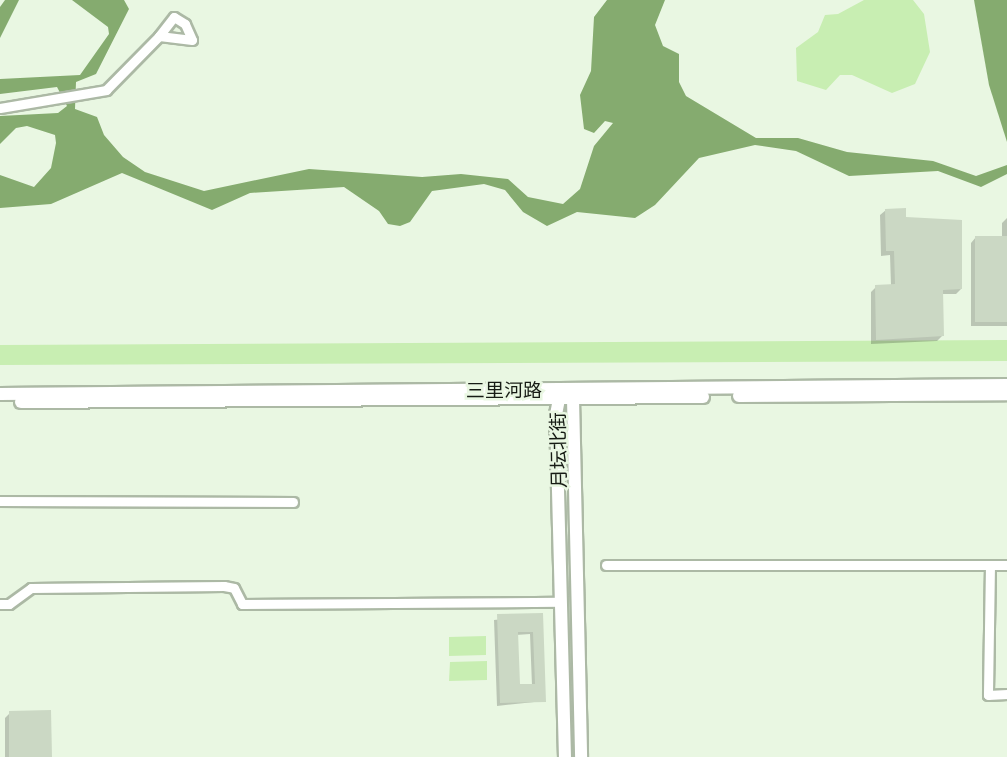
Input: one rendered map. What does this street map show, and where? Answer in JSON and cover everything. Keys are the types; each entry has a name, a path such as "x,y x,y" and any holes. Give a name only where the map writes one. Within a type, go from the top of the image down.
{"main road":[{"name":"三里河路","path":"0,402 559,395 1007,385"},
{"name":"三里河路","path":"0,394 559,395 573,399 1007,394"},
{"name":"月坛北街","path":"559,395 565,757"},
{"name":"月坛北街","path":"573,399 581,757"}],"street":[{"path":"0,108 106,90 159,36"},
{"path":"0,501 293,502"},
{"path":"606,565 1007,565"},
{"path":"990,565 988,695 1007,694"},
{"path":"0,604 9,604 31,588 224,586 234,588 243,604 561,602"}],"shaded area":[{"path":"5,0 19,0 0,38 0,7"},
{"path":"72,0 124,0 129,9 96,74 76,82 75,109 97,117 104,135 123,157 145,172 204,191 309,169 422,177 461,174 508,179 528,197 563,204 580,189 594,146 613,123 605,121 594,133 584,129 580,95 591,71 594,17 607,0 665,0 655,25 663,46 679,54 679,82 686,96 756,138 798,138 847,152 933,161 976,176 1007,165 1007,174 981,187 938,171 849,176 796,151 755,145 699,158 655,205 635,218 577,212 547,226 523,212 505,190 484,184 432,191 410,222 400,226 388,224 379,211 344,187 250,193 212,210 122,173 51,204 0,208 0,175 34,187 51,168 56,143 55,135 27,126 16,128 0,144 0,116 58,113 67,106 57,87 0,94 0,79 80,75 109,34 108,27"},
{"path":"864,0 913,0 924,14 930,52 915,84 892,93 852,75 840,75 826,90 797,81 796,48 818,32 825,15 838,14"},
{"path":"974,0 1007,0 1007,142 989,85"},
{"path":"1007,340 1007,361 0,365 0,345"},
{"path":"486,636 486,655 449,656 449,637"},
{"path":"487,661 487,680 449,681 450,662"}],"building":[{"path":"906,208 906,217 962,220 962,289 943,290 944,336 876,340 875,285 895,284 894,251 886,251 885,209"},
{"path":"975,236 1007,236 1007,322 975,322"},
{"path":"543,613 546,702 500,703 497,614","holes":["518,632 533,632 535,684 520,684"]},
{"path":"51,710 52,757 9,757 9,711"}]}
